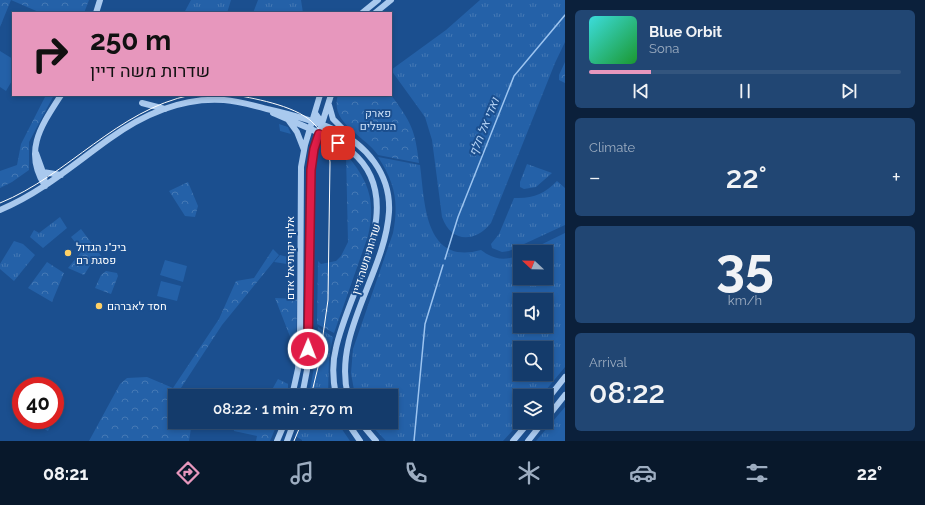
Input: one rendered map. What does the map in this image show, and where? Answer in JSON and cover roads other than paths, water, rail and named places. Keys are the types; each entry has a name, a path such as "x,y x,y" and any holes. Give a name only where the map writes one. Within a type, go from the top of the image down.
{"street":[{"path":"96,12 100,0"},
{"path":"363,12 378,0"},
{"path":"376,12 391,0"},
{"path":"46,185 36,170 36,150 40,130 60,96"},
{"name":"אלוף יקותיאל אדם","path":"294,389 298,369 300,340 300,182 304,151 320,96"},
{"name":"אלוף יקותיאל אדם","path":"303,389 307,370 309,340 311,170 314,149 331,96"},
{"name":"שדרות משה דיין","path":"0,210 24,199 46,185 136,121 166,109 191,102 212,100 239,102 304,118 311,125"},
{"path":"142,103 166,109"},
{"path":"329,103 331,115 335,121 356,141"},
{"name":"שדרות משה דיין","path":"261,107 286,119 311,125 322,124 356,141 367,151 381,173 388,197 389,211 384,239 346,351 344,372 347,389"},
{"path":"315,113 336,142"},
{"path":"286,119 297,132 304,151"},
{"path":"311,125 319,134"},
{"name":"שדרות משה דיין","path":"319,134 336,142 354,154 367,170 376,193 378,211 374,236 336,349 333,372 335,389"},
{"path":"36,150 46,185"},
{"path":"43,172 61,174"},
{"path":"553,392 565,377"},
{"path":"553,410 565,395"},
{"path":"277,441 282,429"},
{"path":"287,441 291,429"},
{"path":"352,429 360,441"},
{"path":"366,429 376,441"},
{"path":"513,441 523,429"},
{"path":"528,441 537,429"}],"waterway":[{"name":"ואדי אל חלף","path":"445,259 458,217 514,76 565,15"},
{"name":"ואדי אל חלף","path":"414,441 425,324 443,265"}],"tram line":[{"path":"0,203 25,191 49,176 116,128 140,114 164,103 188,96"},
{"path":"240,96 278,105 299,113 315,125 324,137 327,147 330,162 328,300 319,363 313,389"},
{"path":"294,441 299,429"}],"place":[{"name":"ביכ\"נ הגדול פסגת רם","path":"68,253"},
{"name":"חסד לאברהם","path":"99,306"}],"park label":[{"name":"פארק הנופלים","path":"378,119"}]}
